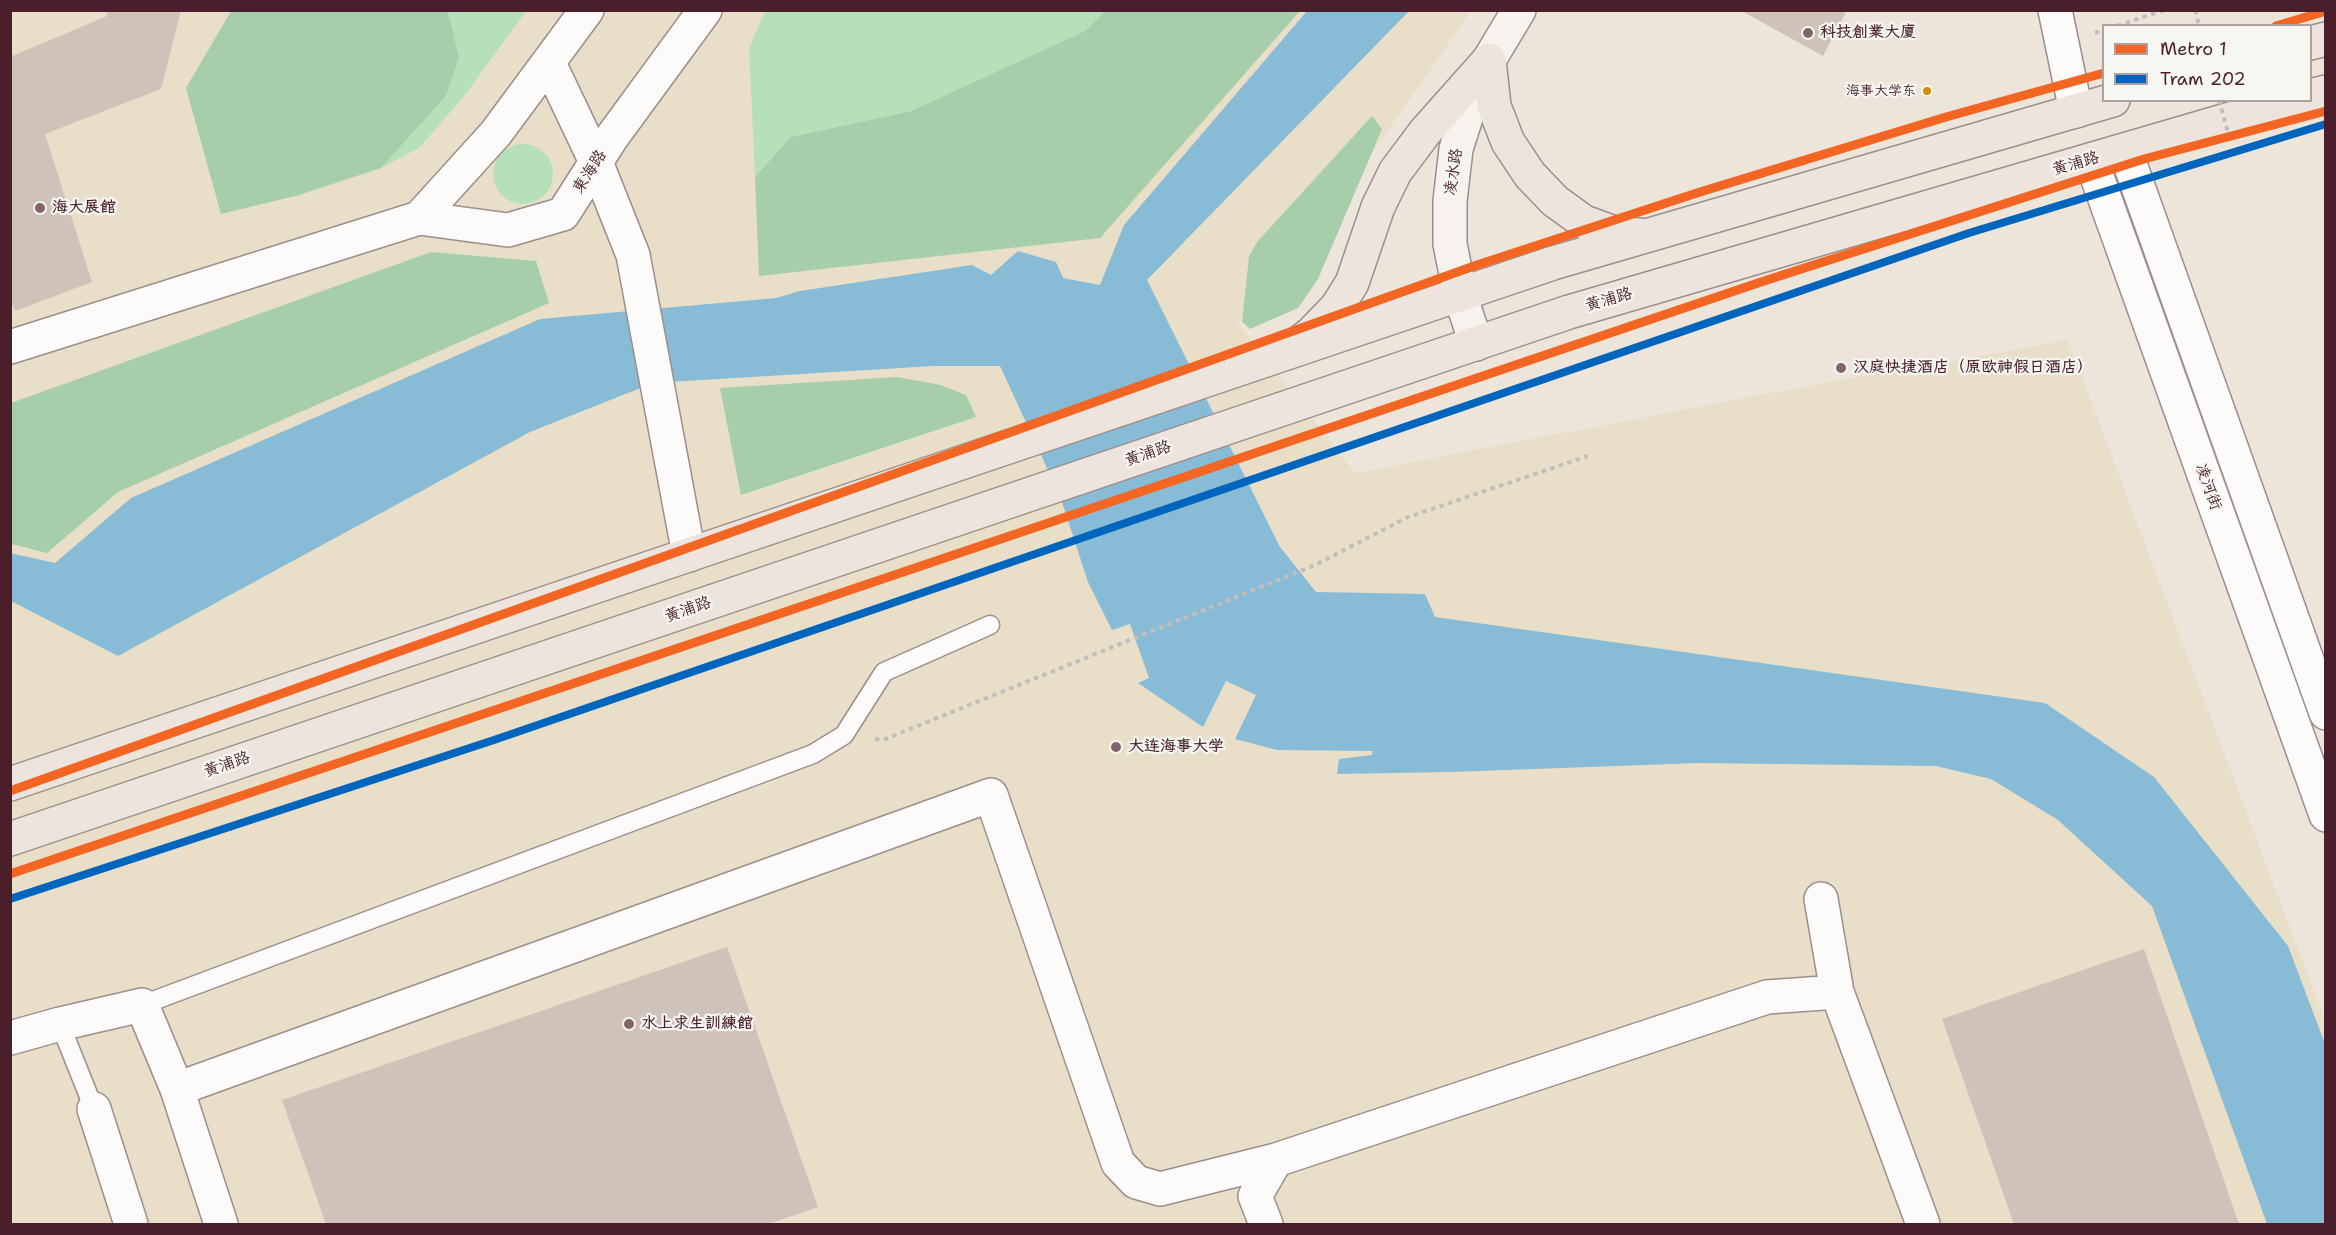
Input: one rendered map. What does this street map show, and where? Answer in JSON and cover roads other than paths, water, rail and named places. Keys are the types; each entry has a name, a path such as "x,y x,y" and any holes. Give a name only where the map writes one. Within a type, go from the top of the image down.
{"highway":[{"path":"1489,60 1494,106 1508,142 1530,175 1555,201 1584,222 1617,234 1651,235"},
{"path":"1272,358 1312,333 1337,307 1352,283 1378,207 1395,172 1425,132 1489,60"},
{"path":"10,784 1553,263 2106,102"},
{"name":"黄浦路","path":"10,839 1569,312 2288,102"},
{"path":"10,759 78,762"}],"main road":[{"name":"凌水路","path":"1476,344 1460,294 1450,244 1450,201 1456,149 1470,105 1489,60 1519,10"}],"street":[{"path":"10,347 419,218 496,133 587,10"},
{"path":"2055,10 2076,111"},
{"name":"東海路","path":"419,218 508,230 563,214 596,162 703,12"},
{"path":"549,63 596,162 633,255 689,555"},
{"path":"2125,150 2325,713"},
{"name":"凌河街","path":"2091,160 2325,815"},
{"path":"177,1089 991,795 1118,1163 1136,1182 1160,1189 1276,1160 1767,998 1837,992"},
{"path":"1821,899 1837,992 1923,1224"},
{"path":"10,1038 142,1005 177,1089 221,1224"},
{"path":"94,1109 131,1224"},
{"path":"1266,1224 1255,1196 1276,1160"}],"lane":[{"path":"142,1005 813,753 844,735 884,672 990,625"},
{"path":"60,1024 94,1109"}],"water":[{"path":"1307,11 1409,11 1147,280 1280,547 1316,592 1425,594 1435,617 2045,703 2154,777 2288,946 2325,1044 2325,1224 2267,1224 2152,906 2058,820 1991,779 1936,766 1699,763 1337,774 1339,759 1372,755 1373,751 1277,750 1235,739 1256,695 1226,681 1203,727 1138,683 1149,678 1130,624 1112,630 1088,582 1060,496 1000,366 933,366 653,383 530,432 118,656 11,601 10,553 55,563 131,498 540,319 776,298 800,291 972,265 991,275 1018,251 1056,262 1063,278 1100,285 1124,225"}],"metro line":[{"name":"1","path":"2283,24 2326,11"},
{"name":"1","path":"10,791 1477,265 1700,192 1946,117 2102,74"},
{"name":"1","path":"10,874 1764,281 2144,159 2326,111"}],"tram line":[{"name":"202","path":"10,899 494,740 1969,233 2326,124"}],"place":[{"name":"科技創業大廈","path":"1808,33"},
{"name":"海事大学东","path":"1927,91"},
{"name":"海大展館","path":"40,208"},
{"name":"汉庭快捷酒店（原欧神假日酒店）","path":"1841,368"},
{"name":"大连海事大学","path":"1116,747"},
{"name":"水上求生訓練館","path":"629,1024"}]}
